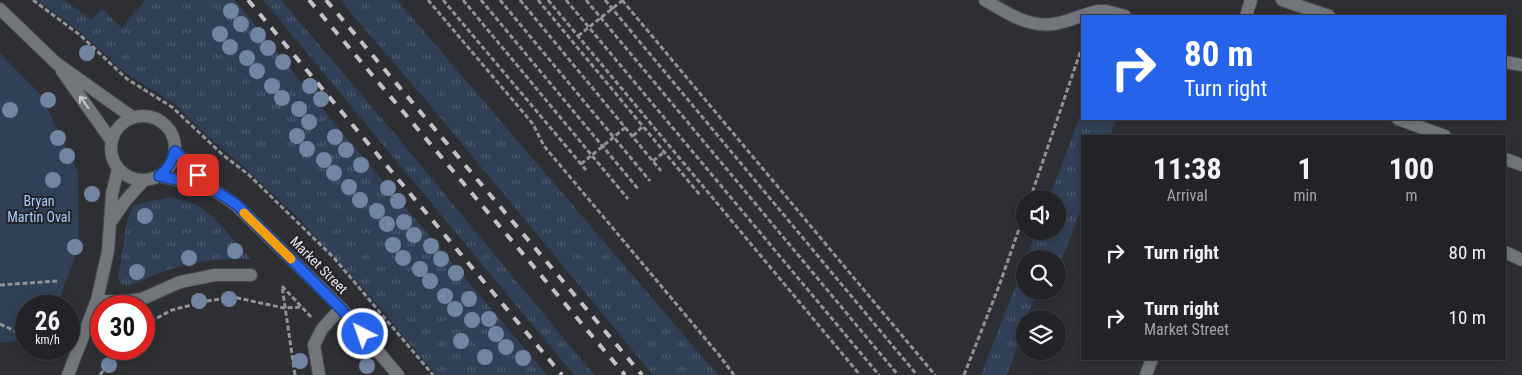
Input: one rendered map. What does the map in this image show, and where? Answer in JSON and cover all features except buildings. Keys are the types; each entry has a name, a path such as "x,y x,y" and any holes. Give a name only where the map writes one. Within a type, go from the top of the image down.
{"street":[{"path":"985,0 1018,19 1037,23 1052,24 1081,15"},
{"path":"1246,15 1251,0"},
{"path":"1282,0 1326,15"},
{"path":"0,9 56,63 132,117"},
{"path":"1082,15 1098,10 1121,15"},
{"path":"1506,62 1522,65"},
{"path":"56,63 111,140"},
{"path":"143,115 154,117 163,122 170,130 174,140 175,151 167,170 159,176 144,180 130,177 118,169 110,150 111,140 123,122 132,117 143,115"},
{"path":"1401,120 1442,135"},
{"name":"Market Street","path":"175,151 209,187 236,204 340,308 398,375"},
{"path":"1506,159 1522,165"},
{"path":"98,295 108,251 112,194 118,169"},
{"name":"Market Street","path":"159,176 209,187"},
{"path":"110,224 126,200 144,180"},
{"path":"1506,252 1522,260"},
{"path":"151,295 180,282 214,275 251,276"},
{"path":"319,375 314,345 322,329 340,308"},
{"path":"68,375 90,318"},
{"path":"1146,375 1152,360"}],"path":[{"path":"33,0 80,36 127,79 172,107 223,155 249,174 334,258 433,375"},
{"path":"428,0 533,124 544,146 734,375"},
{"path":"443,0 586,170"},
{"path":"463,0 628,199"},
{"path":"481,0 639,190"},
{"path":"500,0 650,181"},
{"path":"520,0 661,170"},
{"path":"538,0 700,195"},
{"path":"548,0 860,375"},
{"path":"566,0 879,375"},
{"path":"586,0 898,375"},
{"path":"605,0 917,375"},
{"path":"578,36 623,0 936,375"},
{"path":"1033,190 1081,50"},
{"path":"633,136 643,126"},
{"path":"581,164 626,127"},
{"path":"654,161 664,152"},
{"path":"964,375 1016,238"},
{"path":"0,285 57,281"},
{"path":"155,319 172,310 207,301 233,297 284,308 302,307 282,286 284,308 294,375"},
{"path":"0,324 15,331"},
{"path":"100,375 110,360"}],"green space":[{"path":"38,0 64,0 91,20 102,9 122,28 145,0 235,0 340,130 547,375 436,375 370,296 297,217 245,168 203,132 175,104 125,73 82,33"},
{"path":"263,0 281,0 405,146 594,375 574,375"},
{"path":"340,0 397,0 718,375 653,375 440,117"},
{"name":"Bryan Martin Oval","path":"0,53 40,94 78,172 79,246 61,295 15,295 15,341 0,343"},
{"path":"1081,114 1081,120 1116,120 1110,135 1081,135 1081,210 1065,250 1029,250 1033,240 1066,240 1066,190 1052,190"},
{"path":"170,197 193,204 207,212 250,259 188,264 128,286 121,285 118,278 127,220 134,205"},
{"path":"1016,284 1016,300 1034,300 1030,310 1016,310 1016,350 1007,375 981,375"}],"railway":[{"path":"248,0 562,375"},
{"path":"309,0 625,375"},
{"path":"326,0 642,375"}],"slow traffic":[{"path":"244,213 291,259"}],"route":[{"path":"198,175 175,151 167,170 159,176 209,187 236,204 340,308 363,334"}]}
